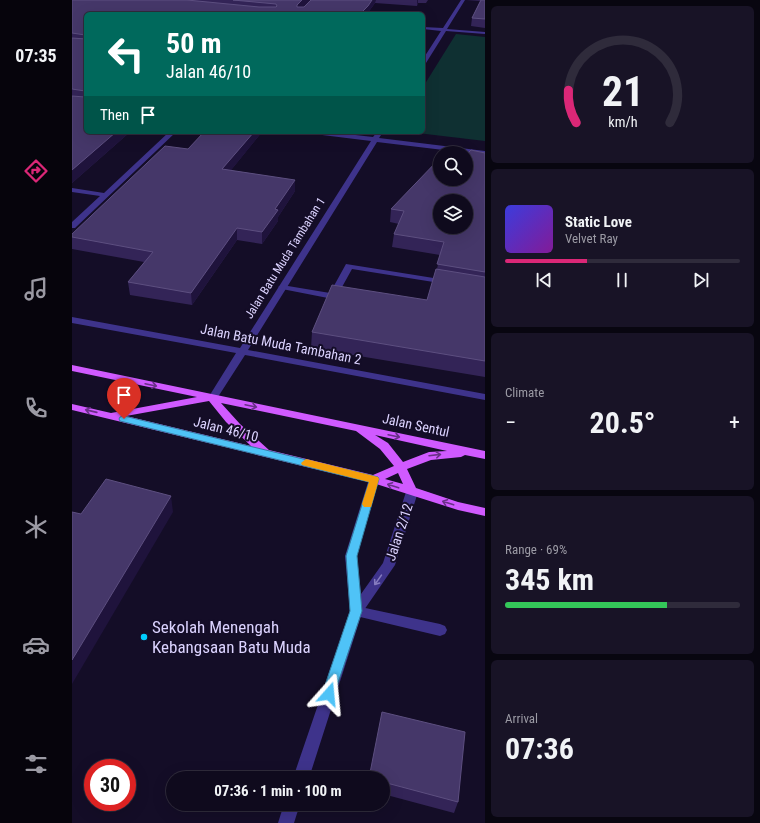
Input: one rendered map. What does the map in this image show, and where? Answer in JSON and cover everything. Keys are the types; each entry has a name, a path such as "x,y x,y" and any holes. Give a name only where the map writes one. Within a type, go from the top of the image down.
{"main road":[{"name":"Jalan 46/10","path":"72,368 356,428"},
{"path":"109,416 212,398 225,416 266,453"},
{"name":"Jalan 46/10","path":"72,407 374,479"},
{"path":"356,428 384,446 401,467 412,492"},
{"name":"Jalan Sentul","path":"356,428 485,455"},
{"path":"374,479 429,456 471,452"},
{"path":"374,479 458,506 485,512"}],"street":[{"path":"425,60 463,0"},
{"path":"425,28 485,33"},
{"path":"72,226 171,134"},
{"path":"329,134 485,153"},
{"name":"Jalan Batu Muda Tambahan 1","path":"212,398 379,134"},
{"path":"72,190 106,195"},
{"path":"282,287 333,296 349,266 455,284"},
{"name":"Jalan Batu Muda Tambahan 2","path":"72,320 485,397"},
{"name":"Jalan 2/12","path":"356,611 351,556 374,479"},
{"name":"Jalan 2/12","path":"303,771 356,611 389,565 412,492"},
{"path":"356,611 440,630"},
{"path":"286,823 290,811"}],"green space":[{"path":"456,34 485,37 485,141 425,134 425,84"}],"building":[{"path":"72,0 187,0 259,7 276,7 276,4 233,0 302,0 297,7 304,7 311,0 372,0 362,12 84,12 84,35 72,33"},
{"path":"481,0 485,0 485,19 472,18"},
{"path":"72,38 84,39 84,91 72,89"},
{"path":"72,96 84,97 84,134 114,134 72,170"},
{"path":"202,134 252,134 222,169 295,180 275,209 278,210 262,232 237,228 191,293 128,282 153,252 72,237 72,234 165,146 188,149"},
{"path":"473,150 485,153 485,272 437,264 444,242 394,234 404,211 391,209 433,165 433,186 473,186"},
{"path":"436,269 485,277 485,361 312,332 332,285 427,300"},
{"path":"106,479 171,496 72,660 72,512 81,514"},
{"path":"382,712 465,732 458,802 390,784 390,771 370,771"}],"slow traffic":[{"path":"306,463 374,479 367,504"}],"place":[{"name":"Sekolah Menengah Kebangsaan Batu Muda","path":"144,637"}],"route":[{"path":"124,419 374,479 351,556 356,611 329,694"}]}
